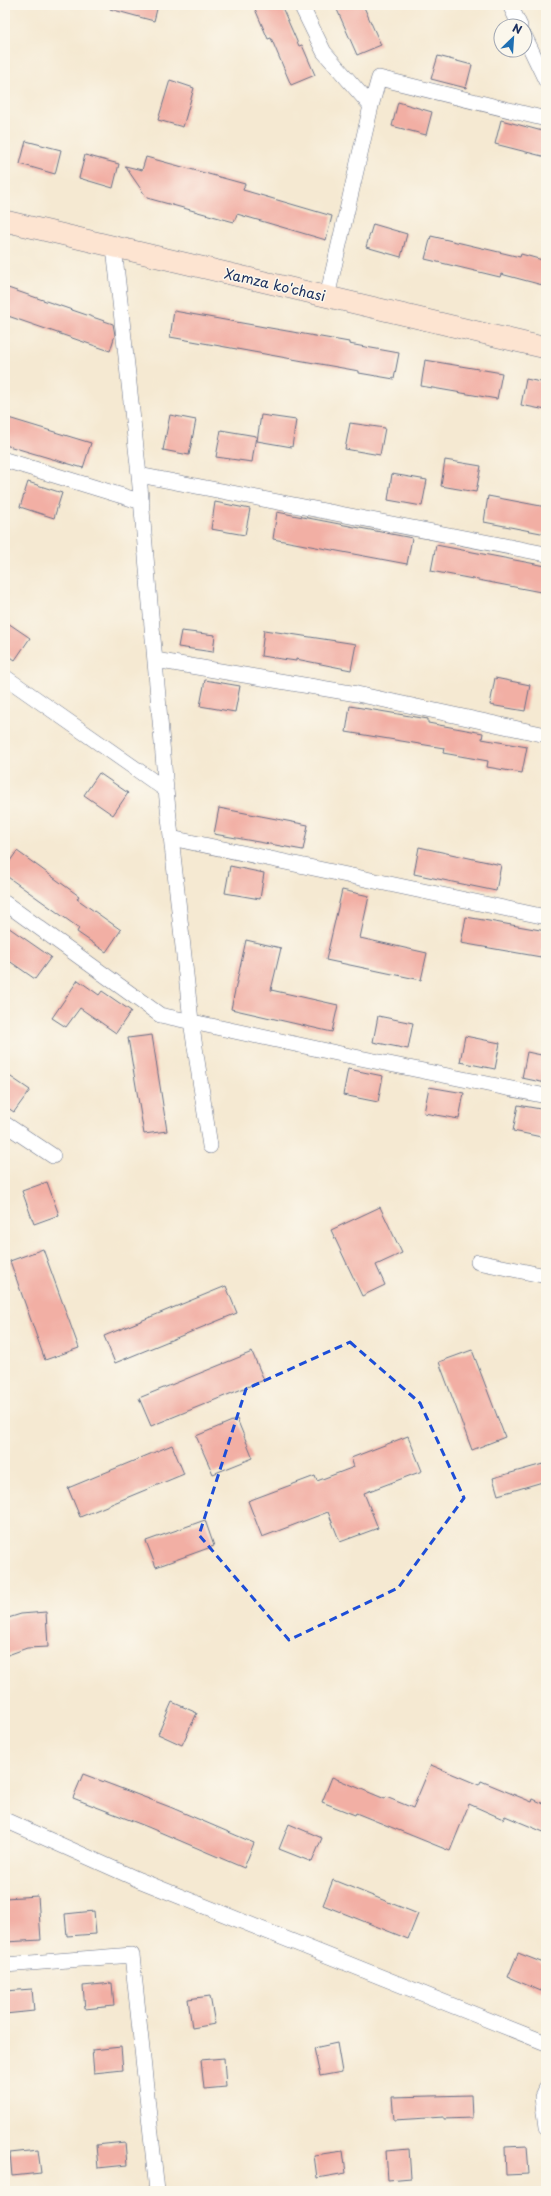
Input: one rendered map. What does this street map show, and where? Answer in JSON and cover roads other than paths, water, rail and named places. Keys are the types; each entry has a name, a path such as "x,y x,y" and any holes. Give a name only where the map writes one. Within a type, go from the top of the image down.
{"street":[{"path":"301,5 324,52 371,106"},
{"path":"510,5 516,18"},
{"path":"533,54 546,81"},
{"path":"327,297 371,106 379,78 546,119"},
{"name":"Xamza ko'chasi","path":"5,221 546,348"},
{"path":"114,247 142,502 171,838 191,1021 210,1146"},
{"path":"5,460 142,502"},
{"path":"139,475 546,554"},
{"path":"155,660 357,694 546,734"},
{"path":"5,677 166,790"},
{"path":"171,838 546,917"},
{"path":"5,903 160,1015 546,1096"},
{"path":"5,1124 53,1156"},
{"path":"478,1262 546,1276"},
{"path":"5,1820 139,1880 546,2043"},
{"path":"5,1965 132,1955 157,2191"},
{"path":"546,2088 542,2097 546,2128"}]}
